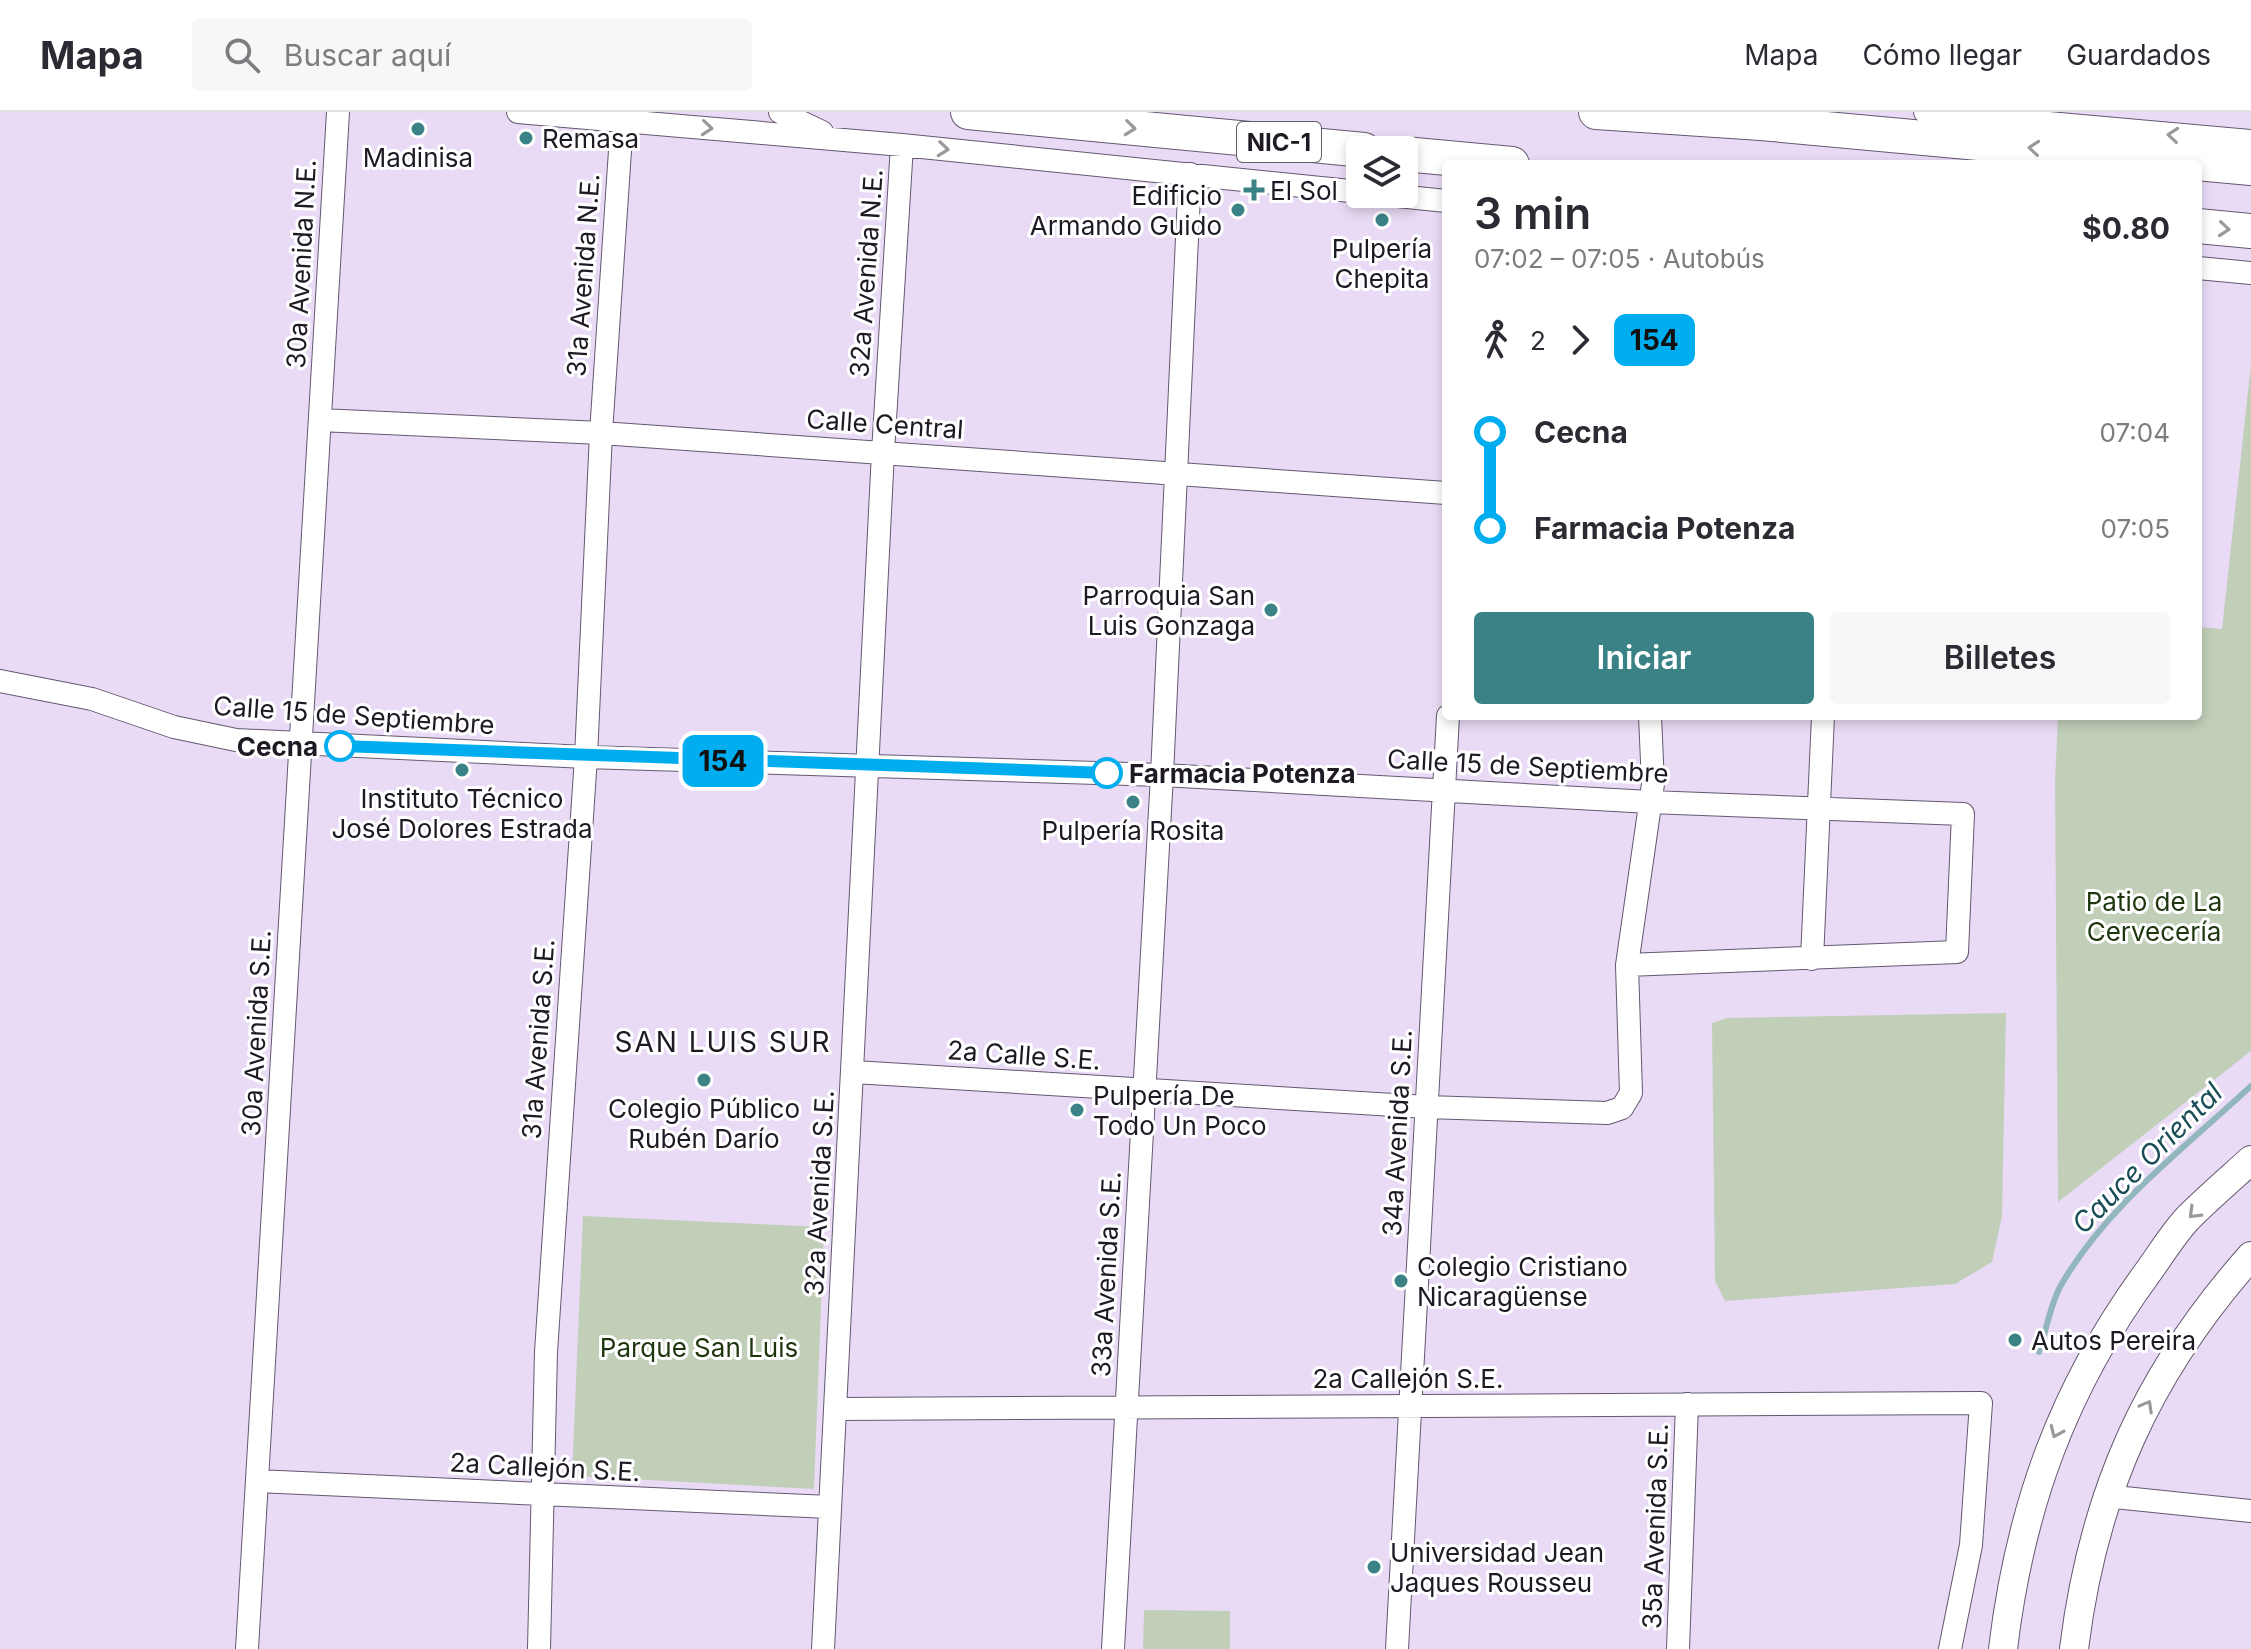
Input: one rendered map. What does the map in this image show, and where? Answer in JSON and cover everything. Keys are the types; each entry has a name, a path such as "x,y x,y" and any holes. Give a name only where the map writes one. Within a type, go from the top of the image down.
{"highway":[{"name":"NIC-1","path":"968,112 1346,148"},
{"path":"1596,112 1761,123 2164,160"},
{"path":"1418,155 1469,160"},
{"path":"2202,164 2251,168"},
{"path":"2202,226 2251,231"}],"main road":[{"path":"2003,1649 2011,1580 2025,1522 2051,1441 2084,1371 2128,1299 2187,1220 2251,1160"},
{"path":"2074,1649 2082,1583 2105,1496 2148,1402 2212,1302 2251,1256"}],"street":[{"name":"30a Avenida N.E.","path":"320,420 338,112"},
{"path":"518,112 902,145 1346,191"},
{"path":"780,112 838,139"},
{"path":"1925,112 2251,141"},
{"name":"31a Avenida N.E.","path":"601,433 622,121"},
{"name":"32a Avenida N.E.","path":"883,452 902,145"},
{"name":"33a Avenida S.E.","path":"1113,1649 1162,775 1190,174"},
{"path":"1418,198 1442,201"},
{"path":"2202,268 2251,273"},
{"name":"Calle Central","path":"320,420 601,433 1176,471 1442,493"},
{"name":"30a Avenida S.E.","path":"247,1649 320,420"},
{"name":"31a Avenida S.E.","path":"539,1649 553,1235 586,757 601,433"},
{"name":"32a Avenida S.E.","path":"823,1649 883,452"},
{"name":"Calle 15 de Septiembre","path":"0,681 92,699 174,727 220,737 301,744 586,757 1162,775 1650,802 1958,811 1965,820 1957,952 1812,959"},
{"name":"34a Avenida S.E.","path":"1397,1649 1448,720"},
{"path":"1650,720 1650,802 1627,965 1812,959 1823,720"},
{"name":"2a Calle S.E.","path":"854,1072 1427,1107 1607,1113 1622,1108 1631,1093 1627,965"},
{"name":"2a Callejón S.E.","path":"836,1409 1981,1403 1971,1545 1950,1649"},
{"name":"35a Avenida S.E.","path":"1678,1649 1687,1404"},
{"name":"2a Callejón S.E.","path":"257,1481 830,1507"},
{"path":"2105,1496 2251,1511"}],"green space":[{"name":"Patio de La Cervecería","path":"2251,364 2251,1051 2058,1202 2055,781 2058,720 2202,720 2202,627 2222,629"},
{"path":"2006,1013 2002,1216 1992,1262 1955,1284 1725,1301 1715,1281 1712,1023 1727,1018"},
{"name":"Parque San Luis","path":"583,1216 824,1227 814,1489 572,1476"},
{"path":"1144,1610 1230,1611 1230,1649 1143,1649"}],"waterway":[{"name":"Cauce Oriental","path":"2039,1352 2060,1287 2078,1258 2148,1180 2251,1086"}],"bus line":[{"name":"154","path":"340,746 1107,773"}],"place":[{"name":"Madinisa","path":"418,129"},
{"name":"Remasa","path":"526,138"},
{"name":"El Sol","path":"1254,190"},
{"name":"Edificio Armando Guido","path":"1238,210"},
{"name":"Pulpería Chepita","path":"1382,220"},
{"name":"Parroquia San Luis Gonzaga","path":"1271,610"},
{"name":"Cecna","path":"340,746"},
{"name":"Instituto Técnico José Dolores Estrada","path":"462,770"},
{"name":"Farmacia Potenza","path":"1107,773"},
{"name":"Pulpería Rosita","path":"1133,802"},
{"name":"Colegio Público Rubén Darío","path":"704,1080"},
{"name":"Pulpería De Todo Un Poco","path":"1077,1110"},
{"name":"Colegio Cristiano Nicaragüense","path":"1401,1281"},
{"name":"Autos Pereira","path":"2015,1340"},
{"name":"Universidad Jean Jaques Rousseu","path":"1374,1567"}],"district":[{"name":"SAN LUIS SUR","path":"723,1042"}]}
